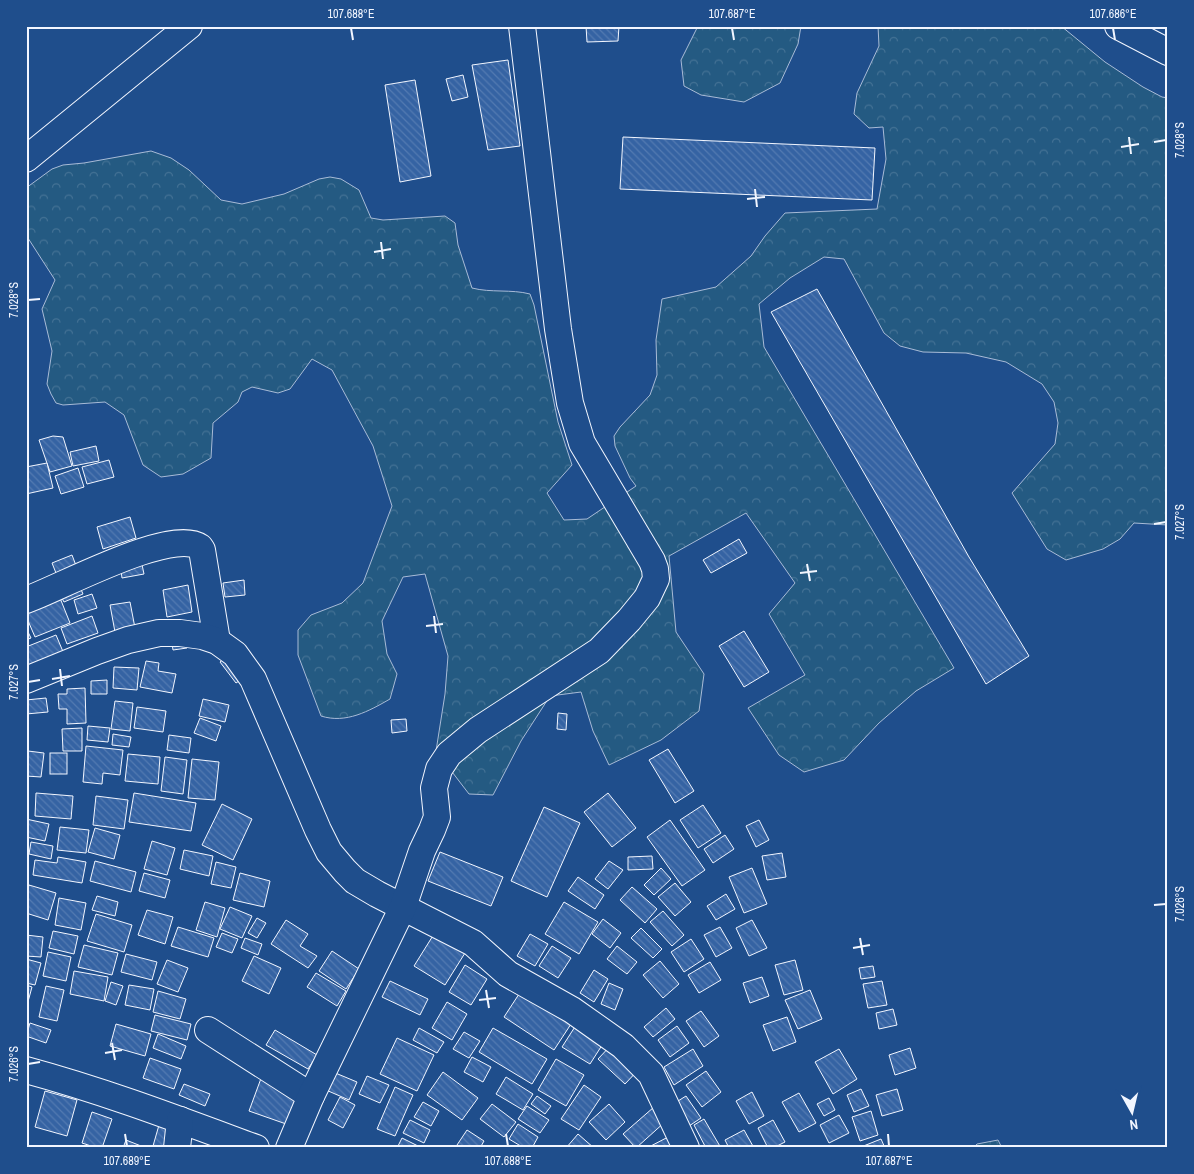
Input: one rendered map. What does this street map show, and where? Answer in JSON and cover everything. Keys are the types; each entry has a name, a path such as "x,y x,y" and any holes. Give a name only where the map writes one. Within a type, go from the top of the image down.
{"street":[{"path":"26,158 189,26"},
{"path":"289,1148 311,1096 403,907 422,851 437,817 434,788 439,769 449,754 478,730 599,651 629,620 646,598 656,579 654,565 582,443 570,403 558,329 522,26"},
{"path":"1118,26 1168,52"},
{"path":"26,600 131,555 177,543 193,543 202,550 217,641"},
{"path":"26,680 128,640 159,633 188,634 217,641 235,654 253,679 300,792 329,852 345,871 355,881 377,894 473,943 508,974 572,1010 622,1046 651,1074 686,1148"},
{"path":"208,1030 311,1096"},
{"path":"26,1070 180,1120 256,1148"},
{"path":"177,1148 180,1120"}],"green space":[{"path":"698,26 801,26 798,44 780,83 744,102 701,95 684,86 681,60"},
{"path":"878,26 1061,26 1105,62 1143,87 1162,97 1168,98 1168,525 1134,523 1120,539 1103,549 1066,560 1047,549 1012,493 1055,444 1058,423 1054,402 1042,384 1006,362 966,353 923,352 900,346 884,333 844,259 824,257 790,278 759,304 764,347 954,668 916,691 879,723 844,760 804,772 779,755 748,708 805,675 769,614 795,583 746,513 669,556 676,632 704,674 699,711 661,740 609,765 593,731 581,692 550,696 521,741 493,795 469,794 436,751 445,694 448,656 425,574 403,577 382,621 387,654 397,674 390,699 357,715 339,718 321,716 298,655 298,630 311,615 342,603 363,583 392,506 373,446 332,370 312,359 290,389 278,393 252,387 242,392 238,402 213,423 211,458 183,474 161,477 143,465 124,415 105,402 63,405 56,403 51,394 47,384 52,351 42,309 55,280 26,235 26,188 52,169 63,165 151,151 171,158 189,170 221,200 242,204 284,194 319,179 330,177 341,179 359,190 371,218 383,220 445,216 455,223 458,245 472,288 530,294 534,305 558,422 572,465 547,493 564,520 587,519 636,486 630,478 615,446 614,436 650,395 657,375 656,340 662,299 716,287 751,256 785,213 877,209 886,159 883,127 869,128 854,114 857,93 879,46"},
{"path":"998,1140 1002,1148 973,1148 977,1144"}],"building":[{"path":"586,26 619,26 618,41 587,42"},
{"path":"508,60 520,146 488,150 472,65"},
{"path":"463,75 468,97 452,101 446,79"},
{"path":"415,80 431,176 400,182 385,85"},
{"path":"623,137 875,148 872,200 620,189"},
{"path":"817,289 969,557 1029,656 986,684 771,312"},
{"path":"53,436 63,437 72,466 50,472 39,440"},
{"path":"96,446 99,461 73,466 70,452"},
{"path":"109,460 114,477 87,484 82,467"},
{"path":"47,463 53,488 26,494 26,467"},
{"path":"78,468 84,487 61,494 55,476"},
{"path":"130,517 136,538 103,549 97,527"},
{"path":"739,539 747,553 711,573 703,560"},
{"path":"72,555 80,576 60,583 52,563"},
{"path":"141,560 144,574 122,578 120,563"},
{"path":"77,580 83,594 64,602 57,589"},
{"path":"244,580 245,595 225,597 223,583"},
{"path":"188,585 192,612 167,617 163,590"},
{"path":"92,594 97,608 78,614 74,600"},
{"path":"60,598 70,623 35,637 26,612"},
{"path":"130,602 135,628 115,632 110,605"},
{"path":"92,616 98,633 67,644 61,628"},
{"path":"26,628 31,638 26,640"},
{"path":"744,631 769,672 744,687 719,646"},
{"path":"185,634 187,648 173,650 171,636"},
{"path":"56,635 64,654 26,668 26,647"},
{"path":"231,653 248,675 236,683 220,662"},
{"path":"146,661 159,663 158,671 176,674 172,693 140,687"},
{"path":"114,667 139,668 137,690 113,688"},
{"path":"107,680 107,694 91,694 91,681"},
{"path":"85,688 86,723 67,724 67,709 59,709 58,694 67,694 67,689"},
{"path":"46,698 48,712 26,714 26,700"},
{"path":"203,699 229,705 225,722 199,716"},
{"path":"115,701 133,703 130,731 111,729"},
{"path":"137,707 166,711 163,732 134,728"},
{"path":"558,713 567,714 566,730 557,729"},
{"path":"200,718 221,726 216,741 194,733"},
{"path":"406,719 407,731 392,733 391,720"},
{"path":"88,726 110,728 108,742 87,740"},
{"path":"82,728 82,751 63,751 62,729"},
{"path":"113,734 131,737 129,747 112,745"},
{"path":"169,735 191,738 189,753 167,750"},
{"path":"86,746 123,750 120,775 103,773 102,784 83,782"},
{"path":"668,749 694,791 675,803 649,760"},
{"path":"28,751 44,753 41,777 26,776"},
{"path":"50,753 67,753 67,774 50,774"},
{"path":"128,754 160,757 158,784 125,781"},
{"path":"165,757 187,760 183,794 161,791"},
{"path":"192,759 219,762 215,800 188,798"},
{"path":"36,793 73,796 71,819 35,816"},
{"path":"134,793 196,803 191,831 129,822"},
{"path":"608,793 636,828 612,847 584,812"},
{"path":"96,796 128,800 124,829 93,825"},
{"path":"222,804 252,819 233,860 202,845"},
{"path":"703,805 721,833 698,848 680,820"},
{"path":"544,807 580,823 547,897 511,881"},
{"path":"26,819 49,824 45,841 26,837"},
{"path":"670,820 705,870 682,886 647,837"},
{"path":"759,820 769,840 756,847 746,826"},
{"path":"60,827 89,830 86,853 57,850"},
{"path":"95,828 120,835 114,859 88,852"},
{"path":"725,835 734,849 713,863 704,849"},
{"path":"152,841 175,848 167,875 144,869"},
{"path":"31,842 53,846 51,859 29,854"},
{"path":"184,850 213,856 209,876 180,869"},
{"path":"440,852 503,877 491,906 428,881"},
{"path":"782,853 786,877 767,880 762,856"},
{"path":"652,856 653,869 628,870 628,857"},
{"path":"58,857 86,862 82,883 33,875 35,860 57,863"},
{"path":"95,861 136,872 131,892 90,881"},
{"path":"609,861 623,870 608,889 595,879"},
{"path":"216,862 236,867 231,888 211,884"},
{"path":"661,868 671,879 654,895 644,885"},
{"path":"752,868 767,904 744,913 729,877"},
{"path":"144,873 170,880 165,898 139,891"},
{"path":"240,873 270,881 264,907 233,900"},
{"path":"578,877 604,895 595,909 568,891"},
{"path":"675,883 691,902 675,916 658,897"},
{"path":"29,885 56,893 48,920 26,913 26,896"},
{"path":"632,887 657,909 645,923 620,900"},
{"path":"726,894 735,909 716,920 707,906"},
{"path":"97,896 118,902 115,916 92,910"},
{"path":"59,898 86,903 81,930 55,925"},
{"path":"205,902 225,908 217,937 196,930"},
{"path":"564,902 598,922 579,954 545,934"},
{"path":"230,907 252,916 242,938 220,929"},
{"path":"147,910 173,917 165,944 138,935"},
{"path":"663,911 684,935 672,946 650,922"},
{"path":"96,914 132,925 124,952 87,941"},
{"path":"257,918 266,923 257,938 248,933"},
{"path":"603,919 621,933 610,948 592,934"},
{"path":"286,920 308,934 300,946 317,956 308,968 271,944"},
{"path":"752,920 767,948 749,956 736,928"},
{"path":"178,927 214,938 208,957 171,946"},
{"path":"720,927 732,948 716,957 704,935"},
{"path":"641,928 662,949 653,958 631,938"},
{"path":"53,931 78,936 74,954 49,948"},
{"path":"222,933 238,939 232,953 216,947"},
{"path":"434,934 465,953 445,985 414,966"},
{"path":"530,934 548,944 535,966 517,956"},
{"path":"26,935 43,937 41,957 26,956"},
{"path":"245,938 262,944 258,955 241,948"},
{"path":"691,939 704,959 684,972 671,952"},
{"path":"84,945 118,953 112,975 78,967"},
{"path":"552,946 571,958 558,978 539,966"},
{"path":"617,946 637,962 627,974 607,959"},
{"path":"332,951 359,969 346,989 319,971"},
{"path":"48,952 71,957 66,981 43,976"},
{"path":"126,954 157,962 152,980 121,972"},
{"path":"254,956 281,968 269,994 242,981"},
{"path":"26,959 41,963 35,985 26,983"},
{"path":"167,960 188,968 178,992 157,984"},
{"path":"795,960 803,990 784,995 775,965"},
{"path":"660,961 679,984 663,998 643,975"},
{"path":"710,962 721,980 699,993 688,975"},
{"path":"465,965 487,979 471,1005 449,992"},
{"path":"873,966 875,977 861,979 859,968"},
{"path":"594,970 608,979 594,1002 580,993"},
{"path":"74,971 108,977 104,1001 70,994"},
{"path":"316,973 346,991 337,1006 307,987"},
{"path":"762,977 769,996 750,1003 743,983"},
{"path":"390,981 428,999 420,1015 382,997"},
{"path":"882,981 887,1005 868,1008 863,984"},
{"path":"111,982 123,986 116,1005 105,1001"},
{"path":"609,983 623,989 615,1010 601,1004"},
{"path":"26,985 32,987 26,1009"},
{"path":"129,985 154,989 150,1010 125,1005"},
{"path":"46,986 64,990 57,1021 39,1017"},
{"path":"810,990 822,1019 798,1029 785,1000"},
{"path":"158,991 186,999 180,1019 153,1012"},
{"path":"521,991 571,1024 554,1050 504,1017"},
{"path":"447,1002 467,1014 452,1040 432,1028"},
{"path":"666,1008 675,1019 653,1037 644,1027"},
{"path":"893,1009 897,1025 879,1029 876,1013"},
{"path":"701,1011 719,1036 704,1047 686,1021"},
{"path":"155,1015 191,1024 187,1040 151,1031"},
{"path":"787,1017 796,1042 773,1051 763,1025"},
{"path":"578,1022 606,1039 590,1064 562,1047"},
{"path":"30,1023 51,1030 46,1043 26,1036"},
{"path":"116,1024 151,1034 145,1056 110,1046"},
{"path":"677,1026 689,1043 670,1057 658,1040"},
{"path":"419,1028 444,1042 437,1053 413,1040"},
{"path":"493,1028 547,1059 532,1084 479,1052"},
{"path":"275,1030 317,1055 308,1069 266,1045"},
{"path":"464,1032 480,1041 469,1058 453,1049"},
{"path":"158,1034 186,1046 181,1059 153,1048"},
{"path":"397,1038 434,1055 417,1091 380,1074"},
{"path":"613,1043 640,1068 625,1084 598,1059"},
{"path":"910,1048 916,1068 895,1075 889,1055"},
{"path":"693,1049 703,1066 674,1085 664,1067"},
{"path":"839,1049 857,1079 833,1094 815,1062"},
{"path":"472,1057 491,1067 483,1082 464,1072"},
{"path":"150,1058 181,1069 174,1089 143,1078"},
{"path":"556,1059 584,1075 566,1106 538,1090"},
{"path":"706,1071 721,1092 702,1107 686,1085"},
{"path":"333,1072 357,1082 349,1100 326,1090"},
{"path":"443,1072 478,1098 462,1120 427,1095"},
{"path":"263,1073 299,1097 289,1125 249,1111"},
{"path":"367,1076 389,1085 380,1103 359,1094"},
{"path":"506,1077 533,1094 523,1110 496,1094"},
{"path":"184,1084 210,1094 205,1106 179,1095"},
{"path":"584,1085 601,1097 579,1130 561,1119"},
{"path":"395,1087 413,1095 395,1136 377,1129"},
{"path":"861,1089 869,1106 854,1112 847,1095"},
{"path":"897,1089 903,1110 882,1116 876,1095"},
{"path":"45,1091 77,1100 67,1136 35,1127"},
{"path":"752,1092 764,1116 749,1124 736,1101"},
{"path":"799,1093 816,1123 799,1132 782,1102"},
{"path":"537,1096 551,1106 545,1114 531,1104"},
{"path":"686,1096 701,1118 686,1128 670,1106"},
{"path":"340,1097 355,1105 343,1128 328,1120"},
{"path":"829,1098 835,1110 824,1116 817,1104"},
{"path":"423,1102 439,1111 431,1126 414,1117"},
{"path":"492,1104 516,1122 504,1137 480,1119"},
{"path":"609,1104 625,1122 606,1140 589,1122"},
{"path":"527,1106 549,1120 540,1133 518,1119"},
{"path":"654,1107 666,1121 636,1148 623,1134"},
{"path":"871,1111 878,1135 860,1141 852,1117"},
{"path":"92,1112 112,1119 102,1148 82,1143"},
{"path":"839,1115 849,1133 829,1143 820,1125"},
{"path":"704,1119 721,1148 706,1148 694,1125"},
{"path":"410,1120 430,1130 424,1143 403,1133"},
{"path":"773,1120 785,1142 773,1148 768,1148 758,1128"},
{"path":"518,1124 538,1137 532,1148 524,1148 509,1139"},
{"path":"159,1125 177,1131 172,1148 153,1146"},
{"path":"467,1130 484,1141 480,1148 455,1148"},
{"path":"744,1130 754,1148 729,1148 725,1140"},
{"path":"578,1134 594,1148 566,1148"},
{"path":"670,1136 675,1148 647,1148"},
{"path":"402,1138 422,1148 397,1148"},
{"path":"881,1139 885,1148 861,1148 861,1147"},
{"path":"126,1140 146,1148 123,1148"}]}
